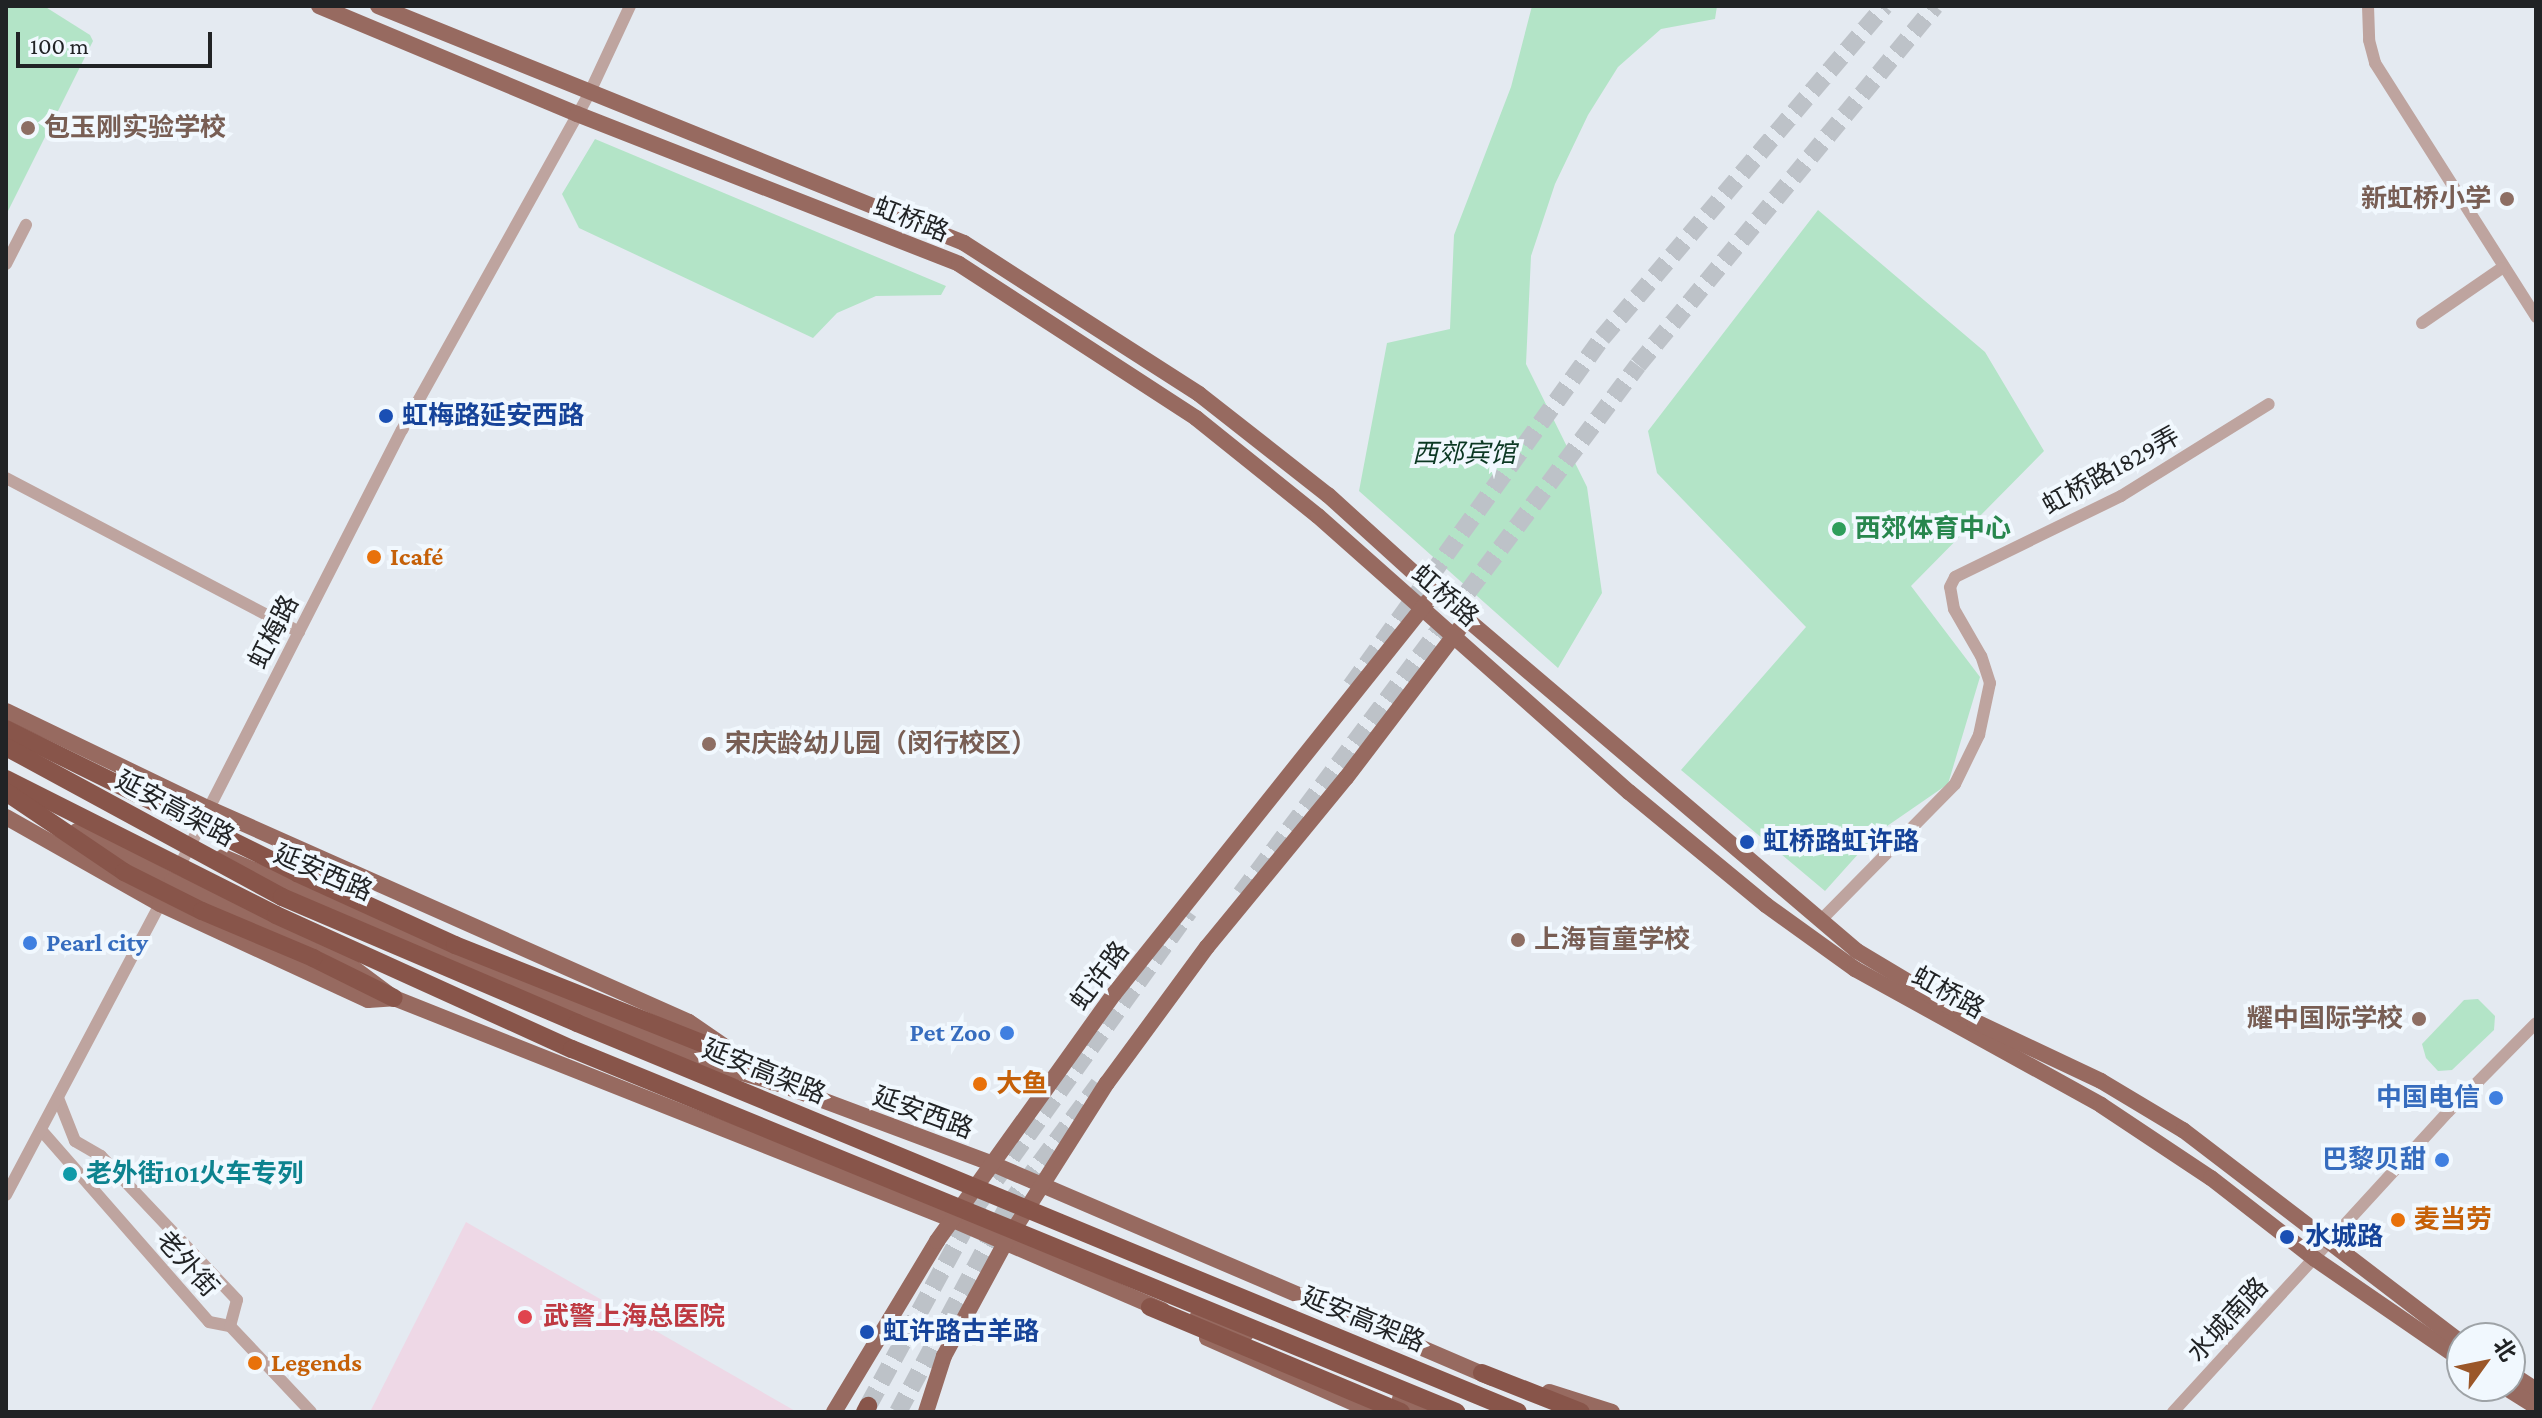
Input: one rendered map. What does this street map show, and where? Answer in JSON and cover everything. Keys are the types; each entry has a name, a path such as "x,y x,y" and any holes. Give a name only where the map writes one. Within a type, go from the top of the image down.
{"highway":[{"path":"6,729 297,873 455,945 709,1046 774,1082"},
{"name":"延安高架路","path":"6,745 282,897 577,1023 1518,1412"},
{"name":"延安高架路","path":"6,779 276,915 572,1049 1456,1412"},
{"path":"6,792 124,872 394,998"},
{"path":"1150,1307 1401,1412"},
{"path":"1482,1373 1581,1412"}],"main road":[{"name":"虹桥路","path":"319,6 577,114 959,264 1196,418 1318,516 1629,792 1766,905 1855,969 2101,1105 2211,1178 2315,1259 2446,1349"},
{"name":"虹桥路","path":"378,6 589,94 964,243 1199,394 1328,495 1435,592 1857,951 1974,1021 2101,1081 2183,1130 2446,1331"},
{"name":"虹许路","path":"834,1412 953,1220 1122,983 1435,592"},
{"path":"926,1412 944,1356 1004,1245 1107,1083 1207,947 1346,778 1467,618"},
{"path":"6,711 208,808 689,1022 774,1082"},
{"name":"延安西路","path":"6,745 190,843 731,1070 774,1082 993,1164 1482,1373 1562,1412"},
{"path":"6,792 172,881 324,946 394,998 953,1220 1150,1307 1227,1349 1374,1412"},
{"path":"6,817 187,917 368,1000 394,998"},
{"path":"172,881 187,917"},
{"path":"1150,1307 1236,1330 1432,1412"},
{"path":"1482,1373 1612,1412"}],"street":[{"name":"虹梅路","path":"6,1195 172,881 402,430 589,94 630,6"},
{"path":"2368,6 2369,40 2375,63 2502,268 2536,317"},
{"path":"6,264 26,225"},
{"path":"2422,323 2502,268"},
{"name":"虹桥路1829弄","path":"1821,920 1955,784 1979,735 1990,683 1981,656 1954,609 1950,587 1955,577 2121,496 2269,404"},
{"path":"6,478 299,632"},
{"path":"2315,1259 2448,1112 2536,1023"},
{"path":"58,1098 75,1141 101,1156 237,1300 230,1326"},
{"name":"老外街","path":"41,1130 209,1322 230,1326 311,1412"},
{"name":"水城南路","path":"2173,1412 2315,1259"}],"shaded area":[{"name":"武警上海总医院","path":"466,1222 797,1412 370,1412"}],"green space":[{"name":"包玉刚实验学校","path":"6,6 44,6 90,35 93,41 6,215"},
{"name":"西郊宾馆","path":"1532,6 1717,6 1715,19 1661,29 1618,67 1588,115 1555,184 1531,256 1526,364 1587,487 1602,593 1558,668 1359,491 1387,343 1450,329 1454,235 1511,87"},
{"path":"595,139 946,286 941,295 876,296 837,313 813,338 579,228 562,194"},
{"name":"西郊体育中心","path":"1818,210 1985,352 2044,451 1911,586 1980,677 1948,784 1877,833 1825,891 1681,770 1806,627 1657,473 1648,431"},
{"path":"2478,999 2495,1016 2494,1030 2452,1070 2438,1071 2426,1058 2422,1044 2464,1000"}],"tunnel":[{"path":"1351,686 1602,338 1885,6"},
{"path":"1241,894 1638,365 1935,6"},
{"path":"868,1406 980,1201 1189,911"},
{"path":"898,1412 1008,1206 1099,1084"}],"place":[{"name":"包玉刚实验学校","path":"28,128"},
{"name":"新虹桥小学","path":"2507,199"},
{"name":"虹梅路延安西路","path":"386,416"},
{"name":"西郊体育中心","path":"1839,529"},
{"name":"Icafé","path":"374,557"},
{"name":"宋庆龄幼儿园（闵行校区）","path":"709,744"},
{"name":"虹桥路虹许路","path":"1747,842"},
{"name":"上海盲童学校","path":"1518,940"},
{"name":"Pearl city","path":"30,943"},
{"name":"耀中国际学校","path":"2419,1019"},
{"name":"Pet Zoo","path":"1007,1033"},
{"name":"大鱼","path":"980,1084"},
{"name":"中国电信","path":"2496,1098"},
{"name":"巴黎贝甜","path":"2442,1160"},
{"name":"老外街101火车专列","path":"70,1174"},
{"name":"麦当劳","path":"2398,1220"},
{"name":"水城路","path":"2287,1237"},
{"name":"武警上海总医院","path":"525,1317"},
{"name":"虹许路古羊路","path":"867,1332"},
{"name":"Legends","path":"255,1363"}]}
